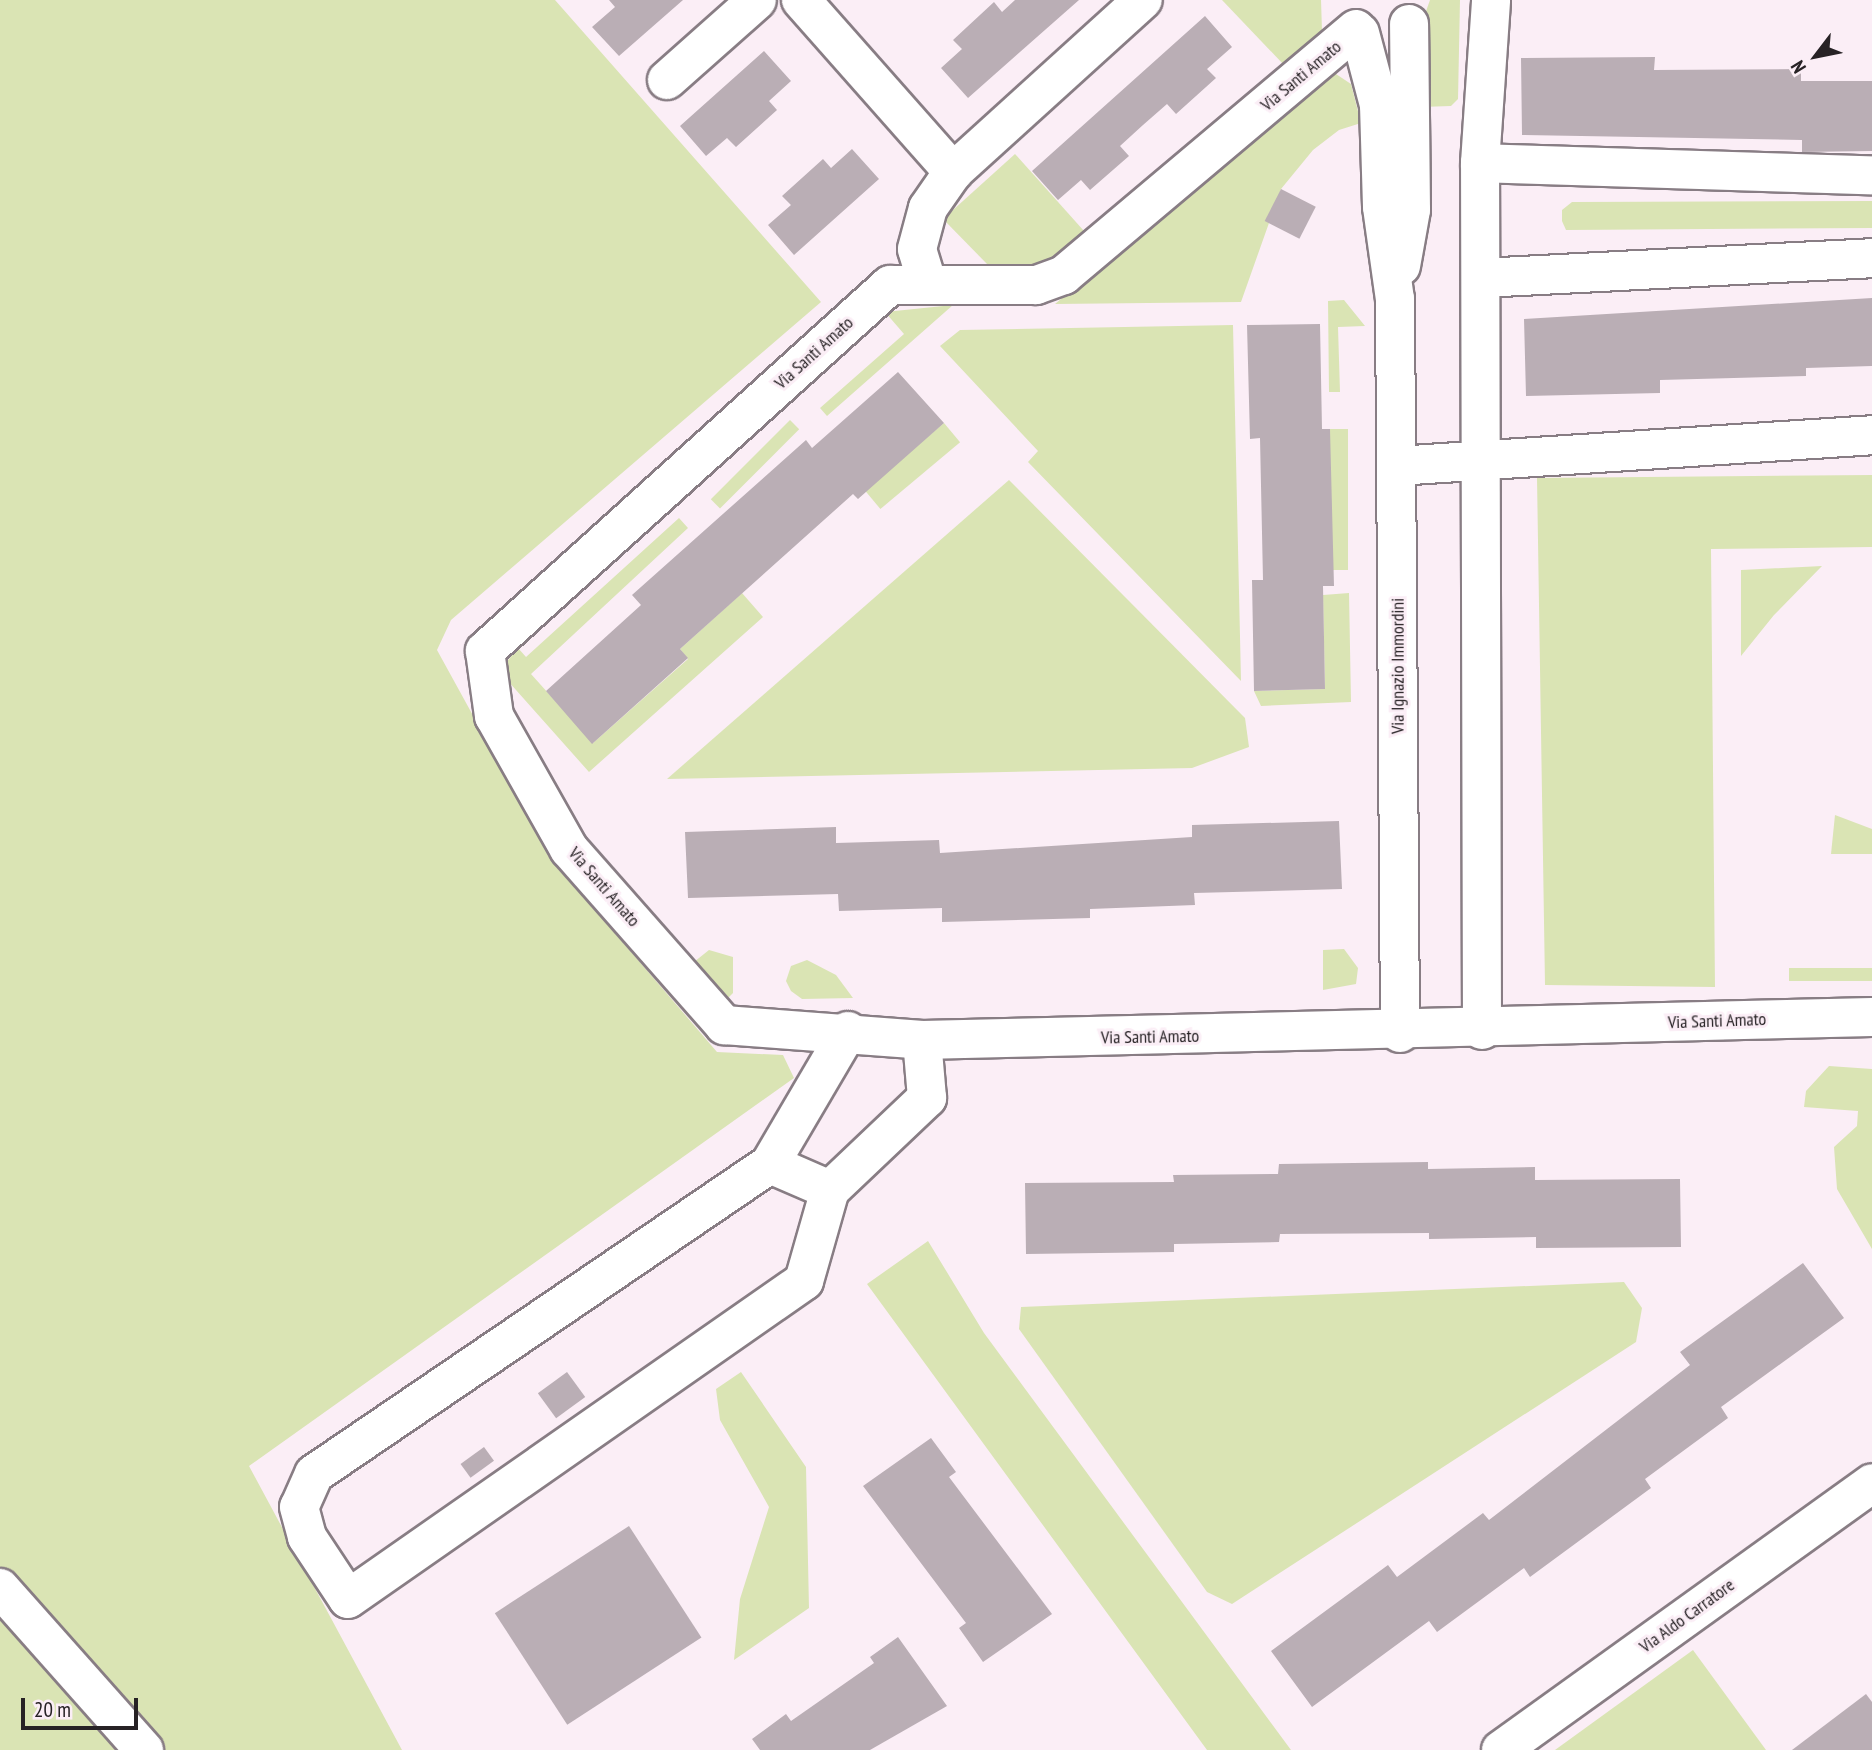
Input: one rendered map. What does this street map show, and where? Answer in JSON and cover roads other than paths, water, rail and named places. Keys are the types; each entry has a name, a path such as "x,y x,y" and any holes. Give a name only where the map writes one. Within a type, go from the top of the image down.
{"street":[{"path":"667,80 757,0"},
{"path":"801,0 953,172"},
{"path":"927,282 917,249 928,208 953,172 1143,0"},
{"path":"1482,1030 1480,163 1491,0"},
{"path":"1354,21 1381,40 1412,12"},
{"path":"1395,299 1411,210 1412,12"},
{"path":"1354,21 1379,105 1382,207 1395,299"},
{"name":"Via Santi Amato","path":"1354,21 1064,275 1036,285 927,282 890,285 485,651 494,716 569,849 724,1025 848,1031 922,1040 1400,1032 1872,1017"},
{"path":"1480,163 1872,175"},
{"path":"1481,278 1872,258"},
{"name":"Via Ignazio Immordini","path":"1395,299 1400,1032"},
{"path":"1396,466 1872,435"},
{"path":"848,1031 771,1164 314,1474 299,1507 304,1527 348,1599 804,1281 830,1190 927,1098 922,1040"},
{"path":"771,1164 830,1190"},
{"name":"Via Aldo Carratore","path":"1501,1750 1872,1483"},
{"path":"0,1588 144,1750"}]}
